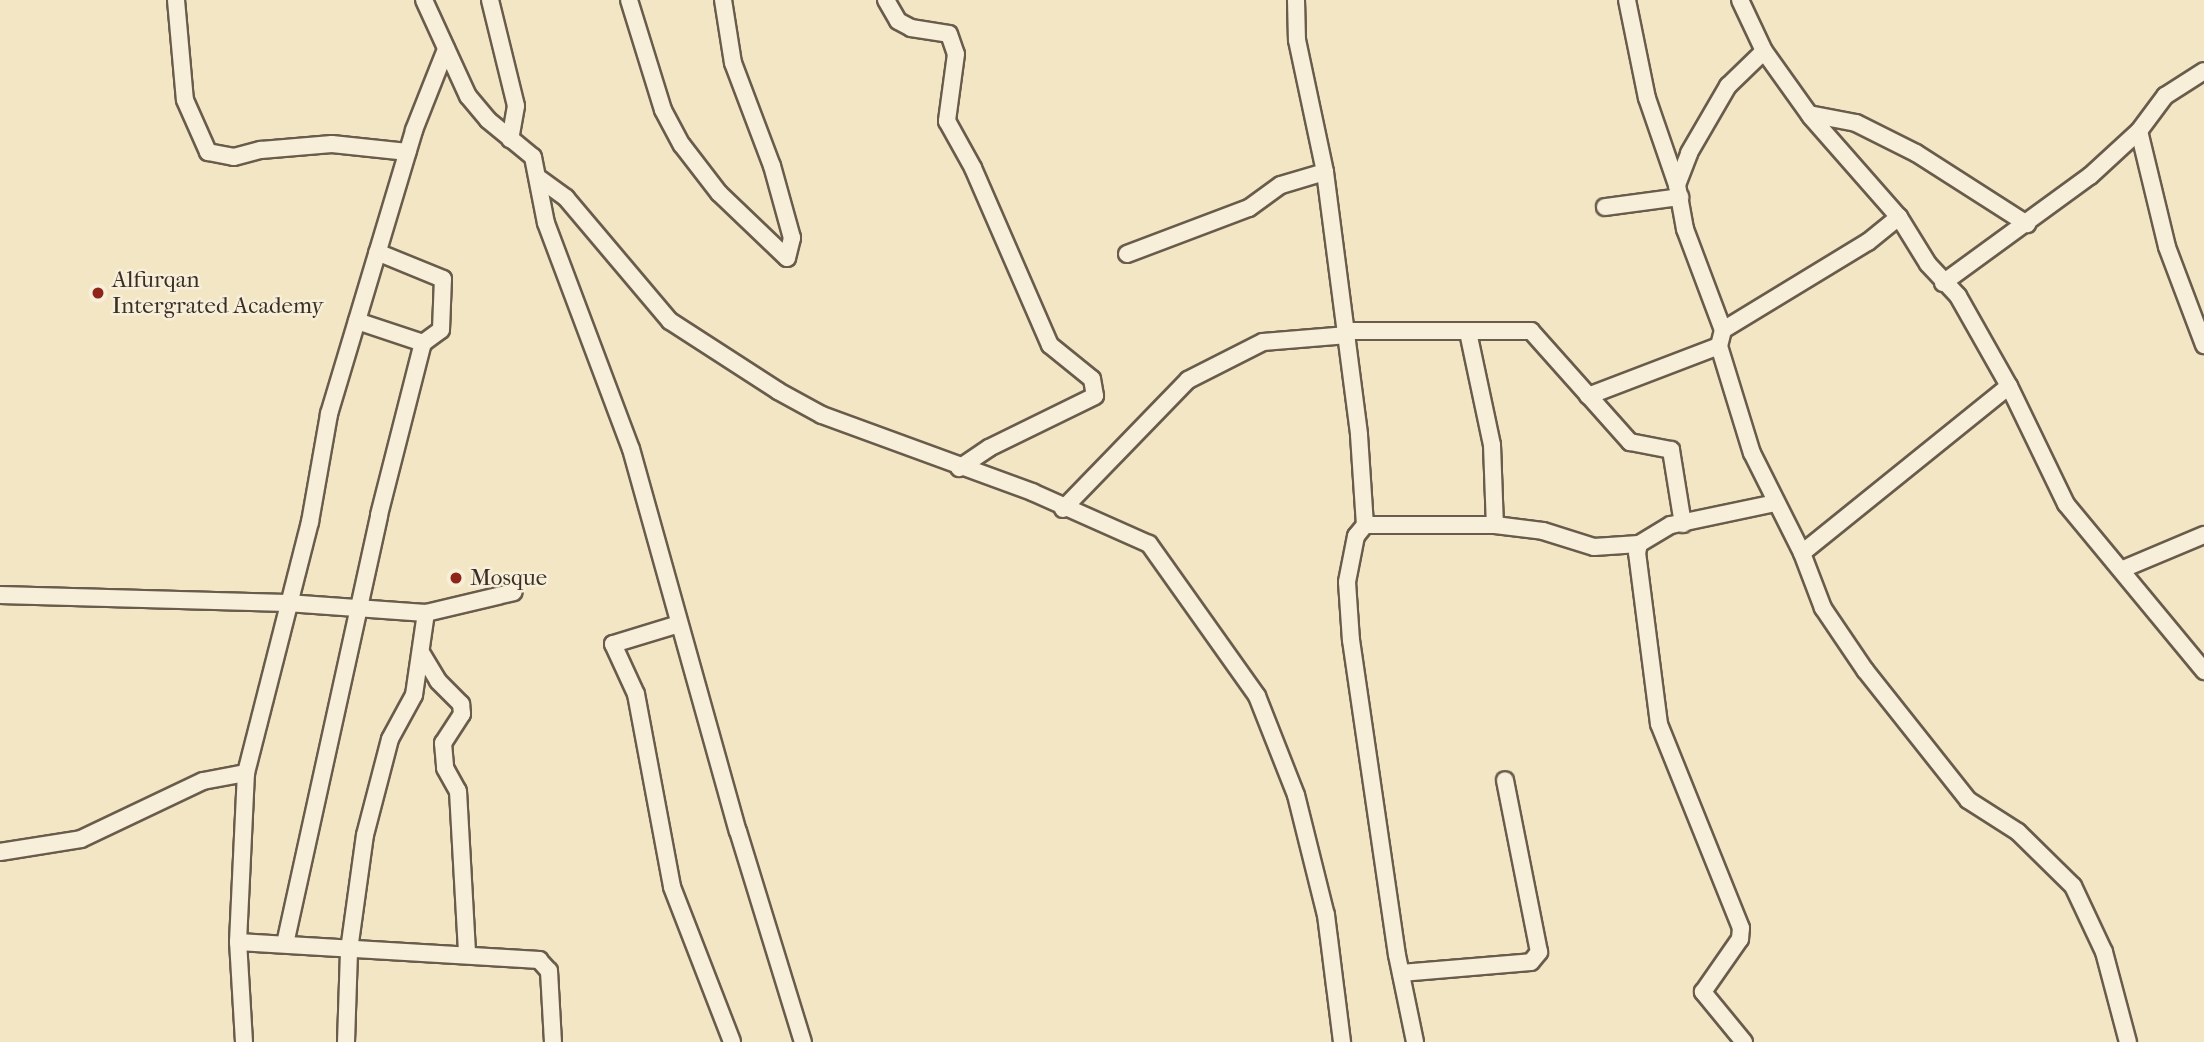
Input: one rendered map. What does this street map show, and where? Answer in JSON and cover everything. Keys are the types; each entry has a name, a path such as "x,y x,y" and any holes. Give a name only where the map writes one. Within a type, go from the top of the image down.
{"street":[{"path":"176,0 185,100 208,152 234,157 261,150 332,144 408,152"},
{"path":"424,0 468,96 510,139 533,156 540,179 546,223 619,412 803,1042"},
{"path":"490,0 516,106 510,139"},
{"path":"629,0 663,110 682,145 719,193 787,258 792,238 772,166 733,63 723,0"},
{"path":"886,0 898,20 911,28 949,34 956,54 947,121 973,168 1050,345 1092,379 1095,396 989,448 959,468"},
{"path":"1627,0 1647,98 1678,191 1685,229 1723,330 1719,346 1752,453 1802,553 1823,608 1865,670 1968,800 2018,832 2073,886 2104,952 2128,1042"},
{"path":"1740,0 1765,51 1809,114 1899,217 1943,283 1958,296 2009,386 2066,504 2123,569 2204,671"},
{"path":"1295,4 1305,88 1325,172 1347,333 1365,525 1352,552 1347,610 1401,973 1415,1042"},
{"path":"244,1042 239,942 246,773 287,603 310,522 329,414 408,152 446,49"},
{"path":"1678,191 1689,153 1728,86 1765,51"},
{"path":"1943,283 2027,224 2140,131 2165,96 2204,71"},
{"path":"1809,114 1856,123 1916,152 2027,224"},
{"path":"2140,131 2166,247 2204,345"},
{"path":"1127,254 1249,208 1281,185 1325,172"},
{"path":"540,179 566,198 670,321 822,415 959,468 1032,492 1063,509 1149,544 1257,696 1296,795 1326,915 1342,1042"},
{"path":"1605,207 1678,191"},
{"path":"1723,330 1868,242 1899,217"},
{"path":"285,944 355,609 423,343 441,330 445,283 377,252"},
{"path":"357,321 423,343"},
{"path":"1063,509 1188,380 1263,342 1347,333 1531,331 1630,442 1671,450 1683,524"},
{"path":"1468,332 1492,445 1495,525"},
{"path":"1588,396 1719,346"},
{"path":"1802,553 2009,386"},
{"path":"1365,525 1495,525 1542,531 1594,547 1639,544 1660,530 1775,503"},
{"path":"2123,569 2204,535"},
{"path":"1639,544 1651,690 1659,724 1741,928 1740,939 1703,992 1744,1042"},
{"path":"0,595 287,603 426,613 514,592"},
{"path":"346,1042 349,950 365,835 390,739 414,695 426,613"},
{"path":"679,624 613,644 636,694 672,887 732,1042"},
{"path":"422,654 438,681 461,704 462,714 443,743 446,768 458,791 467,954"},
{"path":"0,852 82,839 203,781 246,773"},
{"path":"1401,973 1531,962 1539,952 1505,780"},
{"path":"239,942 349,950 467,954 544,962 553,1042"}],"place":[{"name":"Alfurqan Intergrated Academy","path":"98,293"},
{"name":"Mosque","path":"456,578"}]}
